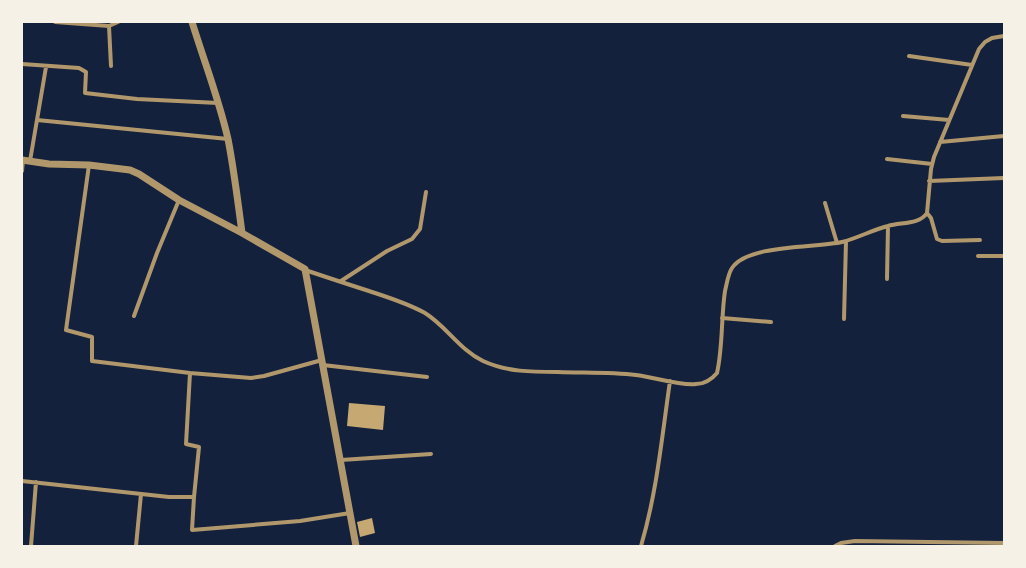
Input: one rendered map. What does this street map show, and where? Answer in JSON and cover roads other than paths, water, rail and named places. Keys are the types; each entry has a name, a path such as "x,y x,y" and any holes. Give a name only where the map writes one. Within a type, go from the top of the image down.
{"street":[{"path":"55,22 109,26 118,22"},
{"path":"192,22 228,139 242,233"},
{"path":"109,26 111,66"},
{"path":"25,160 49,164 89,165 130,170 139,174 179,200 242,233 305,270 389,297 425,314 434,319 455,341 475,356 483,361 502,368 526,371 631,374 696,384 714,377 717,373 723,304 730,273 737,263 746,257 776,249 837,243 888,226 924,218 927,213 929,181 932,164 979,49 985,42 992,38 1004,36"},
{"path":"909,56 972,65"},
{"path":"22,64 79,68 86,72 85,93 218,103"},
{"path":"22,171 37,120 46,66"},
{"path":"902,116 949,120"},
{"path":"37,120 228,139"},
{"path":"940,142 1004,136"},
{"path":"887,159 932,164"},
{"path":"89,165 66,330 92,337 92,361 190,373 251,378 323,362 427,377"},
{"path":"929,181 1004,178"},
{"path":"341,281 377,257 412,239 420,229 426,192"},
{"path":"134,316 157,253 179,200"},
{"path":"825,203 837,243"},
{"path":"927,213 931,218 937,239 942,241 980,240"},
{"path":"887,279 888,226"},
{"path":"844,319 846,241"},
{"path":"978,256 1004,256"},
{"path":"305,270 356,546"},
{"path":"722,318 770,322"},
{"path":"190,373 186,444 199,447 192,530 300,521 350,512"},
{"path":"641,546 656,479 670,381"},
{"path":"340,460 430,454"},
{"path":"22,481 169,497 194,497"},
{"path":"31,546 36,482"},
{"path":"136,546 141,494"},
{"path":"835,546 841,543 855,541 1004,543"}]}
